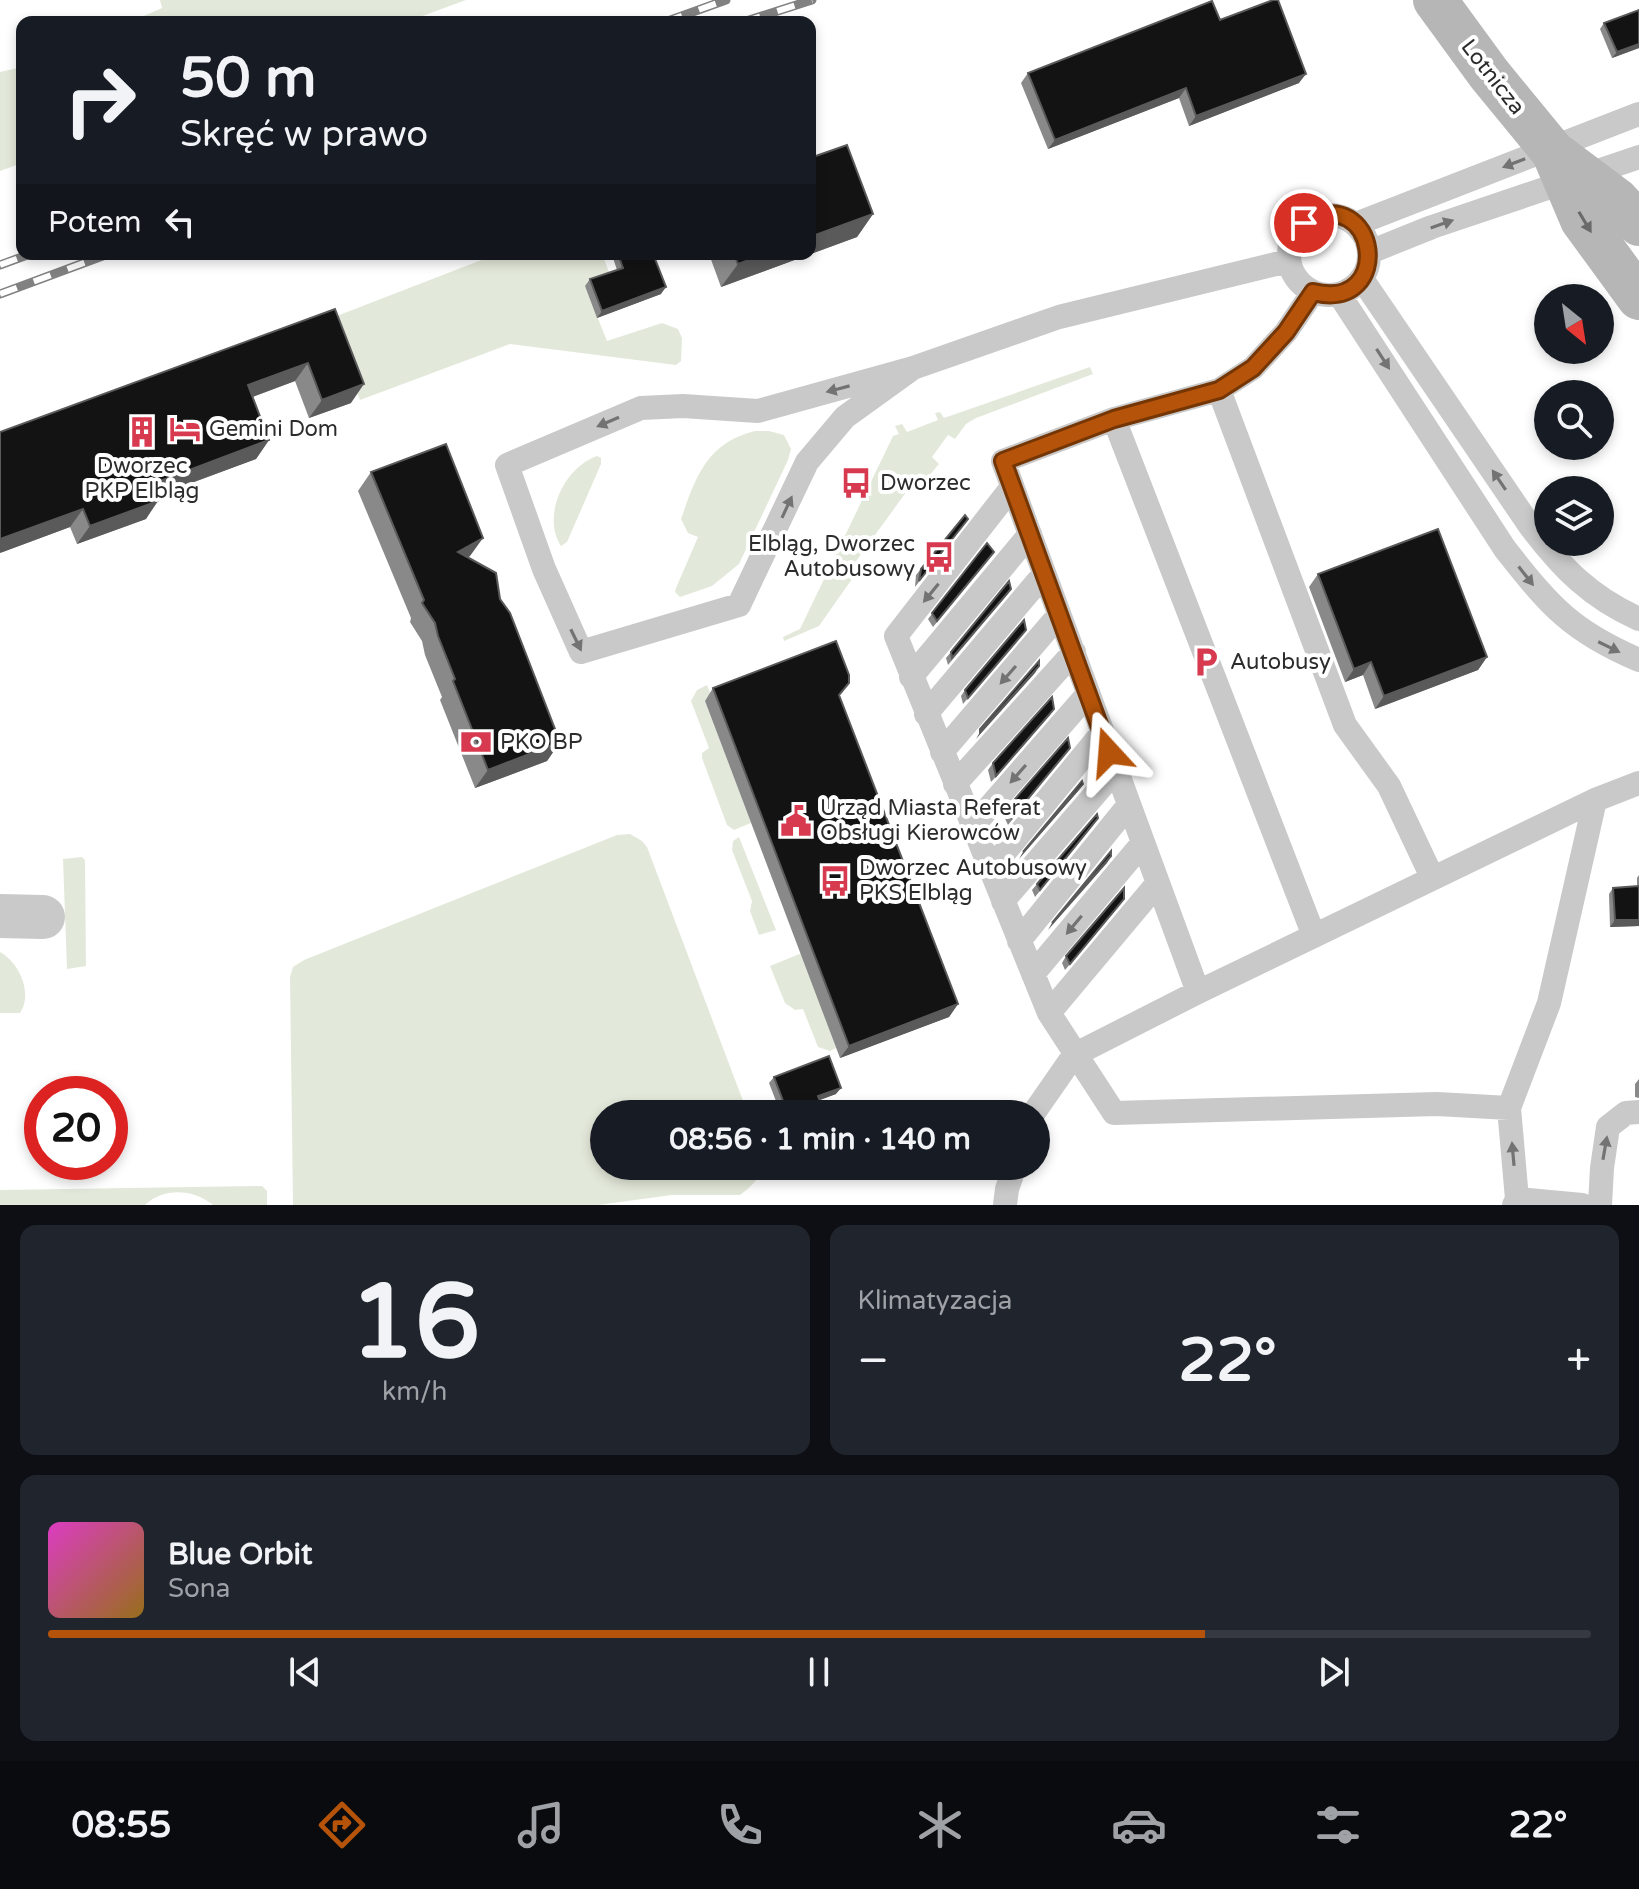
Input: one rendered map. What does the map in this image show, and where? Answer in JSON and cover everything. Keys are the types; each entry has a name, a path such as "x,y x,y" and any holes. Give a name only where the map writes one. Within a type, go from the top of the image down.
{"street":[{"name":"Lotnicza","path":"1435,0 1489,74 1553,152 1617,200 1639,224"},
{"name":"Lotnicza","path":"1553,152 1582,220 1639,298"},
{"path":"0,916 43,917"}],"lane":[{"path":"1356,224 1639,114"},
{"path":"1370,252 1432,227 1639,157"},
{"path":"1330,214 1356,224 1366,237 1370,252 1362,279 1352,288 1326,296 1301,285 1288,261 1294,233 1316,216 1330,214"},
{"path":"913,368 845,417 807,462 739,605 581,652 544,569 507,465 641,408 683,406 758,411 913,368 1059,317 1288,261"},
{"path":"1362,279 1558,563 1614,608 1639,619"},
{"path":"1198,992 1003,461 1114,419 1219,390 1253,368 1286,332 1313,292"},
{"path":"1339,294 1505,549 1532,584 1556,611 1580,631 1639,660"},
{"path":"1219,390 1345,725 1389,786 1432,877"},
{"path":"1114,419 1314,936"},
{"path":"1012,487 896,636 1049,1013 1114,1113 1437,1104 1509,1108"},
{"path":"911,677 1030,534"},
{"path":"926,714 1044,574"},
{"path":"942,752 1059,615"},
{"path":"955,784 1074,652"},
{"path":"972,827 1088,694"},
{"path":"990,870 1102,733"},
{"path":"1003,901 1115,771"},
{"path":"1043,1100 1074,1055 1432,877 1595,800 1639,783"},
{"path":"1582,1205 1516,1202 1509,1108 1549,1003 1595,800"},
{"path":"1019,941 1128,806"},
{"path":"1033,974 1142,844"},
{"path":"1049,1013 1157,884"},
{"path":"1600,1205 1608,1127 1626,1113 1639,1112"},
{"path":"1005,1205 1010,1180"}],"green space":[{"path":"160,0 466,0 422,16 144,16 162,8"},
{"path":"16,68 16,165 0,171 0,72"},
{"path":"481,260 604,260 611,277 585,286 607,341 662,323 678,329 682,338 681,361 676,365 510,344 360,400 329,319"},
{"path":"1090,367 1093,374 976,418 966,424 955,439 948,435 932,457 939,464 927,478 920,473 846,575 852,579 819,626 784,641 783,637 800,629 893,436 899,434 895,426 902,424 907,432 938,420 935,413 940,412 944,418"},
{"path":"755,431 784,435 791,449 788,460 739,564 712,586 680,597 675,592 676,588 698,537 688,533 681,519 698,475 725,444"},
{"path":"597,456 601,458 601,464 567,542 561,546 555,534 554,520 560,494 575,470"},
{"path":"707,685 712,698 705,701 751,823 734,830 727,825 702,758 702,753 709,748 691,701 697,690"},
{"path":"630,834 647,847 743,1100 590,1100 590,1180 755,1180 754,1182 740,1195 672,1195 598,1205 293,1205 290,977 293,967 617,835"},
{"path":"739,837 776,930 759,935 750,911 752,901 732,850 733,841"},
{"path":"82,857 85,860 86,966 67,969 63,859"},
{"path":"0,952 19,971 25,988 20,1013 0,1013"},
{"path":"802,953 836,1048 830,1051 818,1047 803,1009 795,1010 785,1003 770,966"},
{"path":"262,1186 267,1191 267,1205 213,1205 197,1196 179,1192 161,1195 145,1205 0,1205 0,1190"}],"building":[{"path":"1278,0 1306,74 1196,116 1186,88 1055,140 1028,73 1212,1 1220,20"},
{"path":"1639,10 1639,44 1617,52 1604,23"},
{"path":"847,145 873,214 816,235 816,156"},
{"path":"620,260 655,260 666,287 602,311 590,279 623,268"},
{"name":"Dworzec PKP Elbląg","path":"335,309 364,384 322,400 308,363 248,385 269,440 152,484 158,501 90,526 83,509 0,539 0,432"},
{"path":"446,444 483,538 458,552 496,573 500,599 510,613 560,742 488,770 453,681 455,679 435,623 422,603 424,600 371,472"},
{"path":"965,515 968,519 919,581 921,569"},
{"path":"1438,529 1487,657 1384,696 1371,662 1354,669 1318,574"},
{"path":"987,543 994,552 937,621 932,613"},
{"path":"1009,581 1011,589 952,658 951,652"},
{"path":"1024,620 1026,630 968,698 965,690"},
{"name":"Dworzec Autobusowy PKS Elbląg","path":"836,641 849,675 849,683 839,695 958,1004 849,1046 713,688"},
{"path":"1039,661 1039,666 980,732 980,729"},
{"path":"1052,697 1054,709 996,776 993,763"},
{"path":"1068,738 1070,748 1012,818 1008,807"},
{"path":"1082,781 1083,784 1023,852"},
{"path":"1097,814 1098,818 1040,890 1037,884"},
{"path":"1111,851 1111,856 1052,923"},
{"path":"1639,886 1639,920 1615,920 1613,888"},
{"path":"1124,888 1124,899 1070,964 1066,956"},
{"path":"829,1056 841,1088 818,1096 820,1100 783,1100 774,1077"}],"railway":[{"path":"682,16 726,0"},
{"path":"762,16 812,0"},
{"path":"0,265 16,259"},
{"path":"0,294 92,260"}],"place":[{"name":"Gemini Dom","path":"185,429"},
{"name":"Dworzec PKP Elbląg","path":"142,432"},
{"name":"Dworzec","path":"856,483"},
{"name":"Elbląg, Dworzec Autobusowy","path":"939,557"},
{"name":"Autobusy","path":"1206,662"},
{"name":"PKO BP","path":"476,742"},
{"name":"Urząd Miasta Referat Obsługi Kierowców","path":"796,821"},
{"name":"Dworzec Autobusowy PKS Elbląg","path":"835,881"}],"route":[{"path":"1109,752 1003,461 1114,419 1219,390 1253,368 1286,332 1313,292 1326,296 1352,288 1362,279 1368,266 1370,252 1366,237 1356,224 1330,214 1316,216 1304,223"}]}
